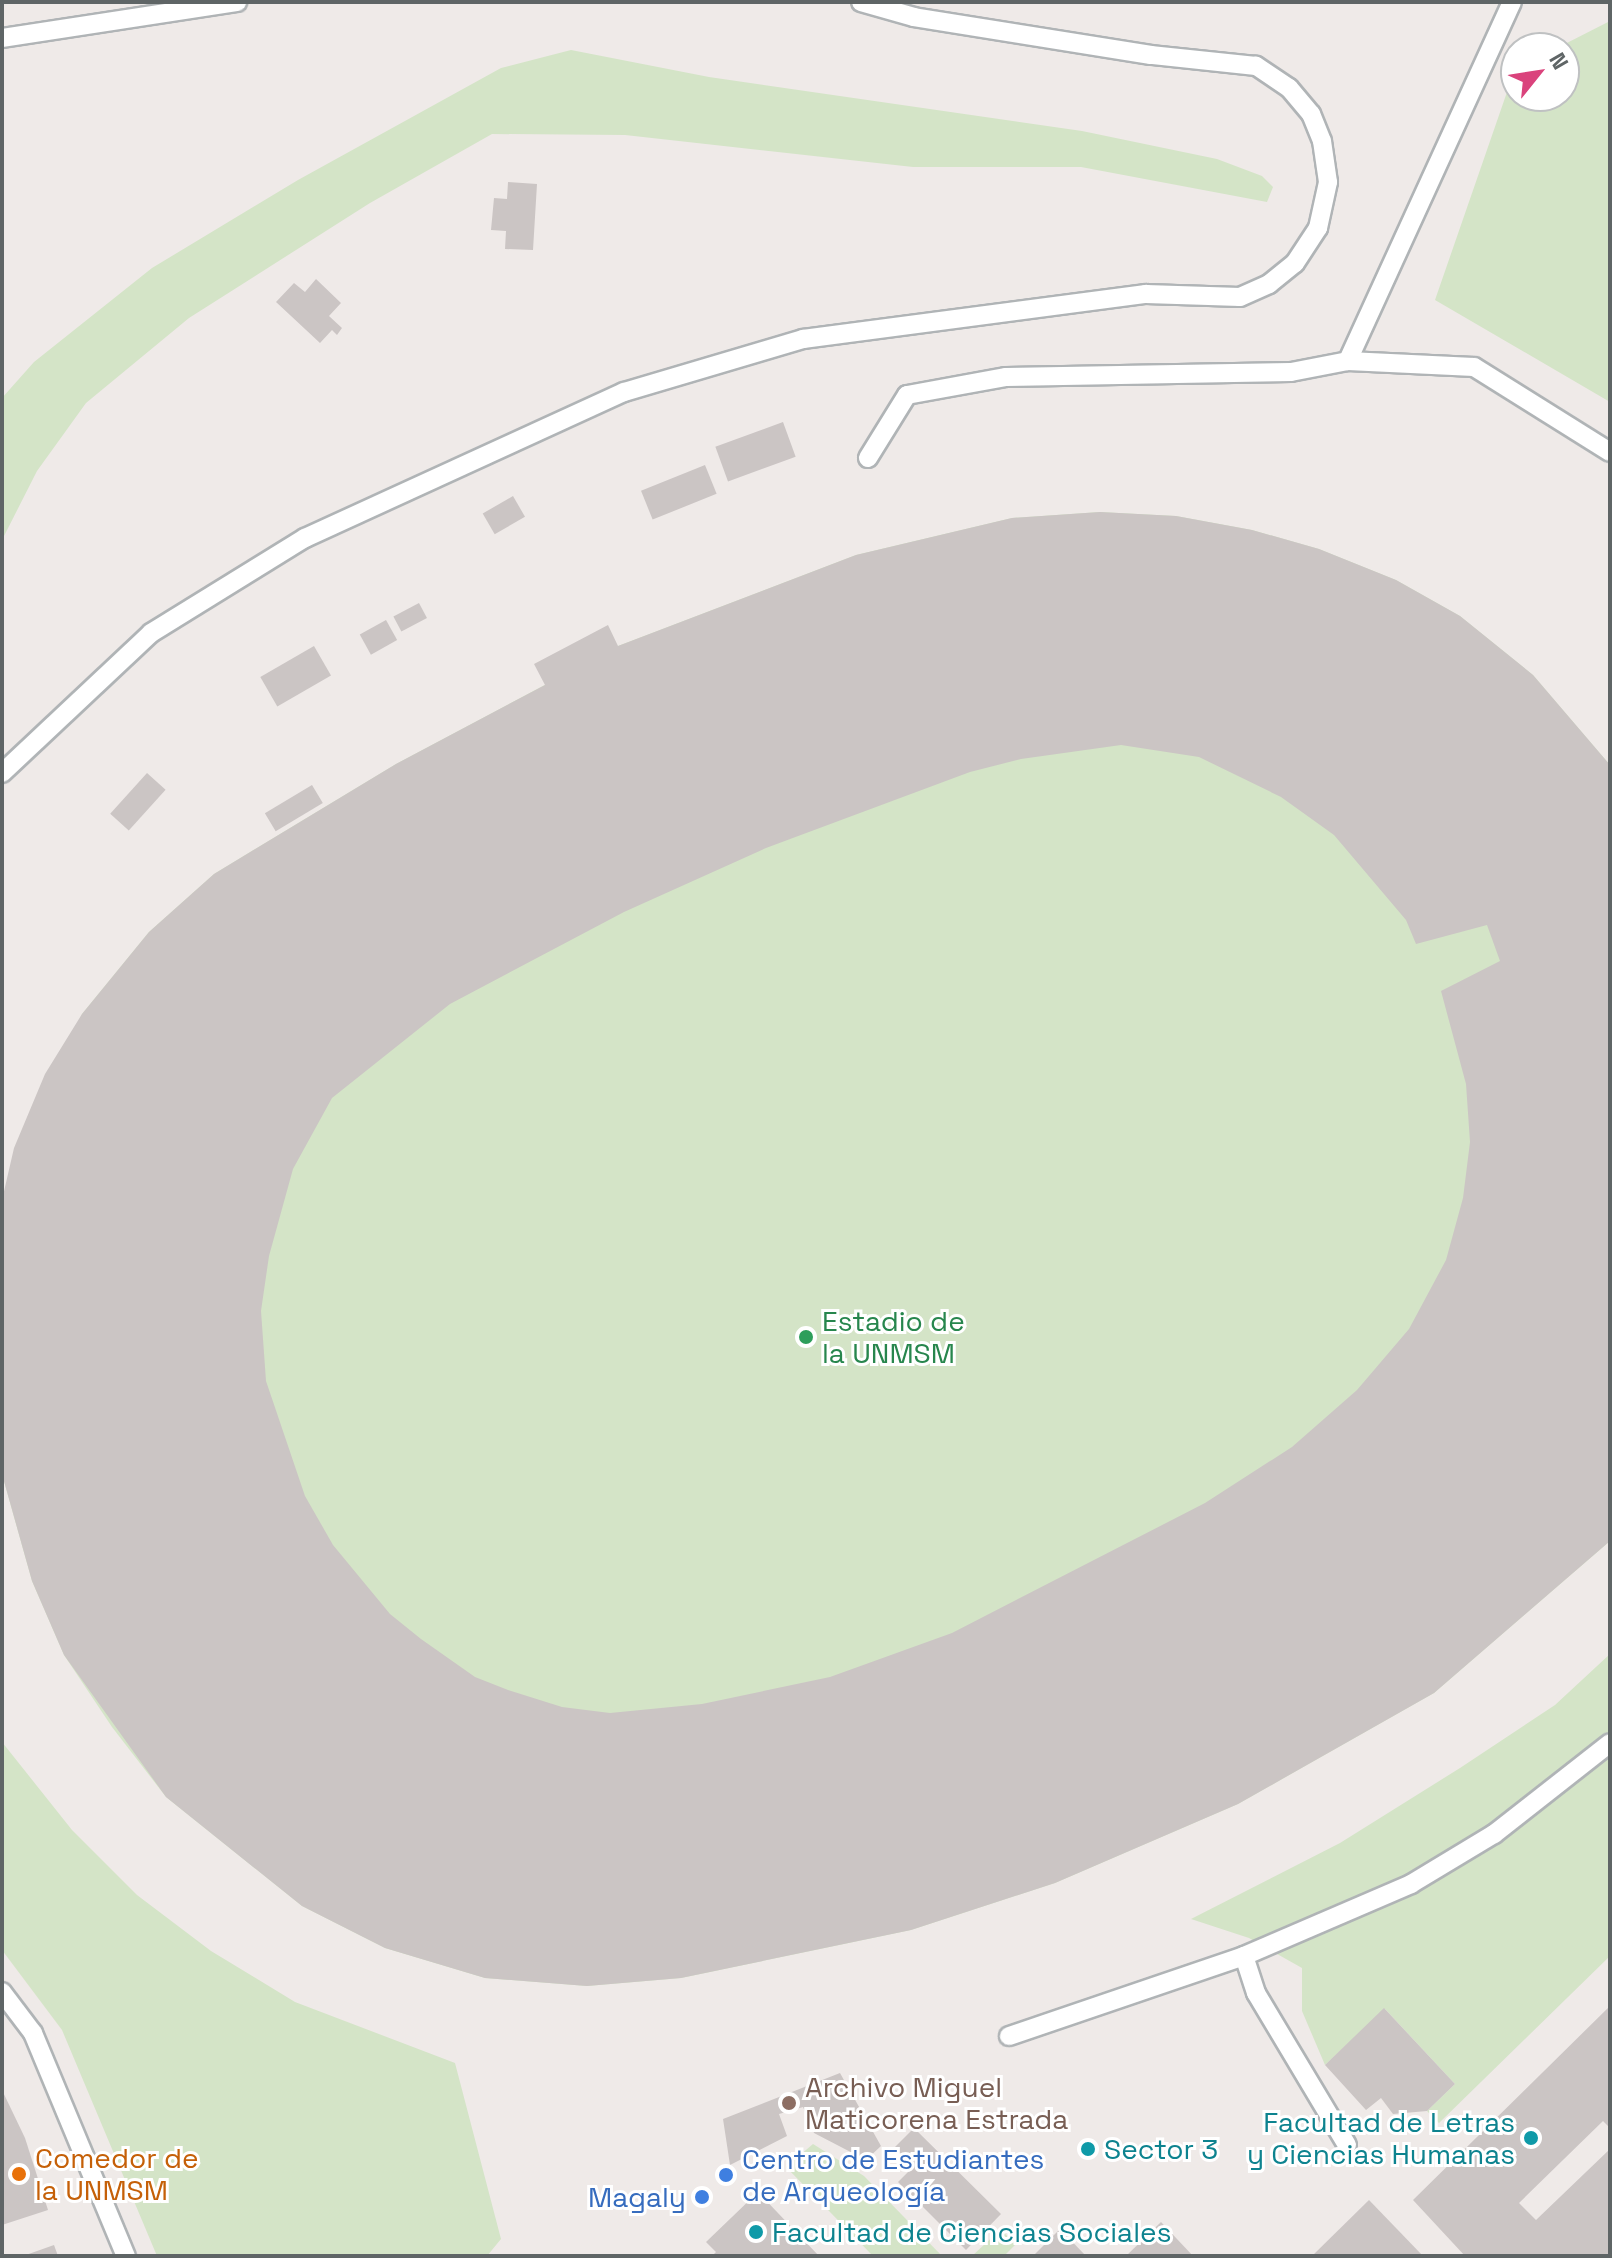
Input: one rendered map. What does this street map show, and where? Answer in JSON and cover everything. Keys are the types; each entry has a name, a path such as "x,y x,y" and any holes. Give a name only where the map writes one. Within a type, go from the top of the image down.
{"lane":[{"path":"2,38 237,2"},
{"path":"2,773 151,633 292,545 624,392 803,339 1146,294 1240,297 1269,284 1295,263 1318,228 1328,182 1322,141 1311,114 1289,88 1256,66 1151,55 914,17 861,2"},
{"path":"1348,361 1512,2"},
{"path":"868,458 907,395 1006,377 1291,372 1348,361 1474,367 1610,452"},
{"path":"1009,2036 1244,1956 1411,1884 1494,1834 1610,1743"},
{"path":"1244,1956 1256,1993 1347,2145"},
{"path":"2,1992 33,2033 126,2256"}],"green space":[{"path":"1610,21 1610,402 1435,300 1500,112 1580,112 1580,36"},
{"path":"571,50 709,77 1082,131 1217,159 1262,176 1273,187 1267,202 1081,167 913,167 625,135 492,134 370,203 189,318 86,403 37,471 2,540 2,398 34,362 152,268 298,180 501,68"},
{"name":"Estadio de la UNMSM","path":"1100,512 1176,516 1252,530 1319,549 1396,580 1460,616 1533,675 1610,765 1610,1541 1434,1693 1238,1804 1055,1883 911,1930 681,1978 587,1986 485,1978 385,1948 302,1906 166,1797 112,1727 64,1655 32,1581 2,1474 2,1200 82,1014 149,932 214,874 396,764 618,646 856,555 1012,518"},
{"path":"1610,1654 1610,1956 1439,2123 1427,2111 1455,2084 1385,2009 1325,2065 1302,2011 1302,1968 1249,1938 1191,1919 1340,1843 1460,1768 1555,1705"},
{"path":"2,1742 72,1830 137,1895 211,1951 295,2002 455,2063 501,2239 487,2256 157,2256 62,2030 2,1950"},
{"path":"813,2144 864,2176 942,2256 873,2256 786,2167"},
{"path":"1001,2229 1015,2245 1004,2256 972,2256"}],"building":[{"path":"508,182 537,184 533,250 505,249 506,231 491,230 494,198 507,199"},
{"path":"316,279 341,303 329,316 342,328 337,335 332,330 320,343 276,302 294,283 305,292"},
{"path":"783,422 796,457 728,481 715,447"},
{"path":"705,465 717,494 653,520 641,491"},
{"path":"513,496 525,517 495,534 483,514"},
{"path":"1100,512 1176,516 1252,530 1319,549 1396,580 1460,616 1533,675 1610,765 1610,1541 1434,1693 1238,1804 1055,1883 911,1930 681,1978 587,1986 485,1978 385,1948 302,1906 166,1797 64,1655 32,1581 2,1474 2,1200 14,1148 45,1074 82,1014 149,932 214,874 396,764 545,685 534,664 608,625 618,646 856,555 1012,518","holes":["1121,745 1199,757 1281,797 1334,835 1406,920 1416,944 1487,925 1500,961 1441,991 1466,1084 1470,1142 1463,1198 1446,1260 1409,1329 1357,1390 1292,1447 1205,1503 952,1633 830,1677 702,1704 610,1713 562,1707 475,1677 390,1614 333,1545 305,1496 266,1381 261,1311 269,1256 293,1169 332,1098 450,1004 624,912 766,848 970,772 1021,759"]},
{"path":"419,603 427,618 401,632 393,617"},
{"path":"386,620 397,640 371,655 360,635"},
{"path":"314,646 331,675 277,706 260,677"},
{"path":"147,773 166,790 129,831 110,814"},
{"path":"312,785 323,803 276,831 265,813"},
{"name":"Facultad de Letras y Ciencias Humanas","path":"1610,2006 1610,2128 1603,2121 1519,2203 1536,2220 1610,2149 1610,2256 1465,2256 1413,2200"},
{"path":"1384,2008 1455,2084 1427,2111 1393,2114 1381,2098 1366,2110 1325,2065"},
{"path":"840,2073 881,2146 866,2160 814,2133 803,2107 779,2114 787,2136 730,2165 723,2119"},
{"name":"Comedor de la UNMSM","path":"2,2090 25,2138 48,2210 2,2225"},
{"path":"914,2128 1001,2214 966,2250 898,2182 913,2167 894,2148"},
{"name":"Facultad de Ciencias Sociales","path":"758,2192 819,2256 712,2256 716,2252 706,2242"},
{"path":"1369,2200 1423,2256 1312,2256"},
{"name":"Facultad de Ciencias Sociales","path":"1161,2222 1193,2256 1126,2256"},
{"path":"1060,2229 1086,2256 1033,2256"},
{"path":"54,2245 58,2256 23,2256"}],"place":[{"name":"Estadio de la UNMSM","path":"806,1337"},
{"name":"Archivo Miguel Maticorena Estrada","path":"789,2103"},
{"name":"Facultad de Letras y Ciencias Humanas","path":"1531,2138"},
{"name":"Sector 3","path":"1088,2149"},
{"name":"Comedor de la UNMSM","path":"19,2174"},
{"name":"Centro de Estudiantes de Arqueología","path":"726,2175"},
{"name":"Magaly","path":"702,2197"},
{"name":"Facultad de Ciencias Sociales","path":"756,2232"}]}
